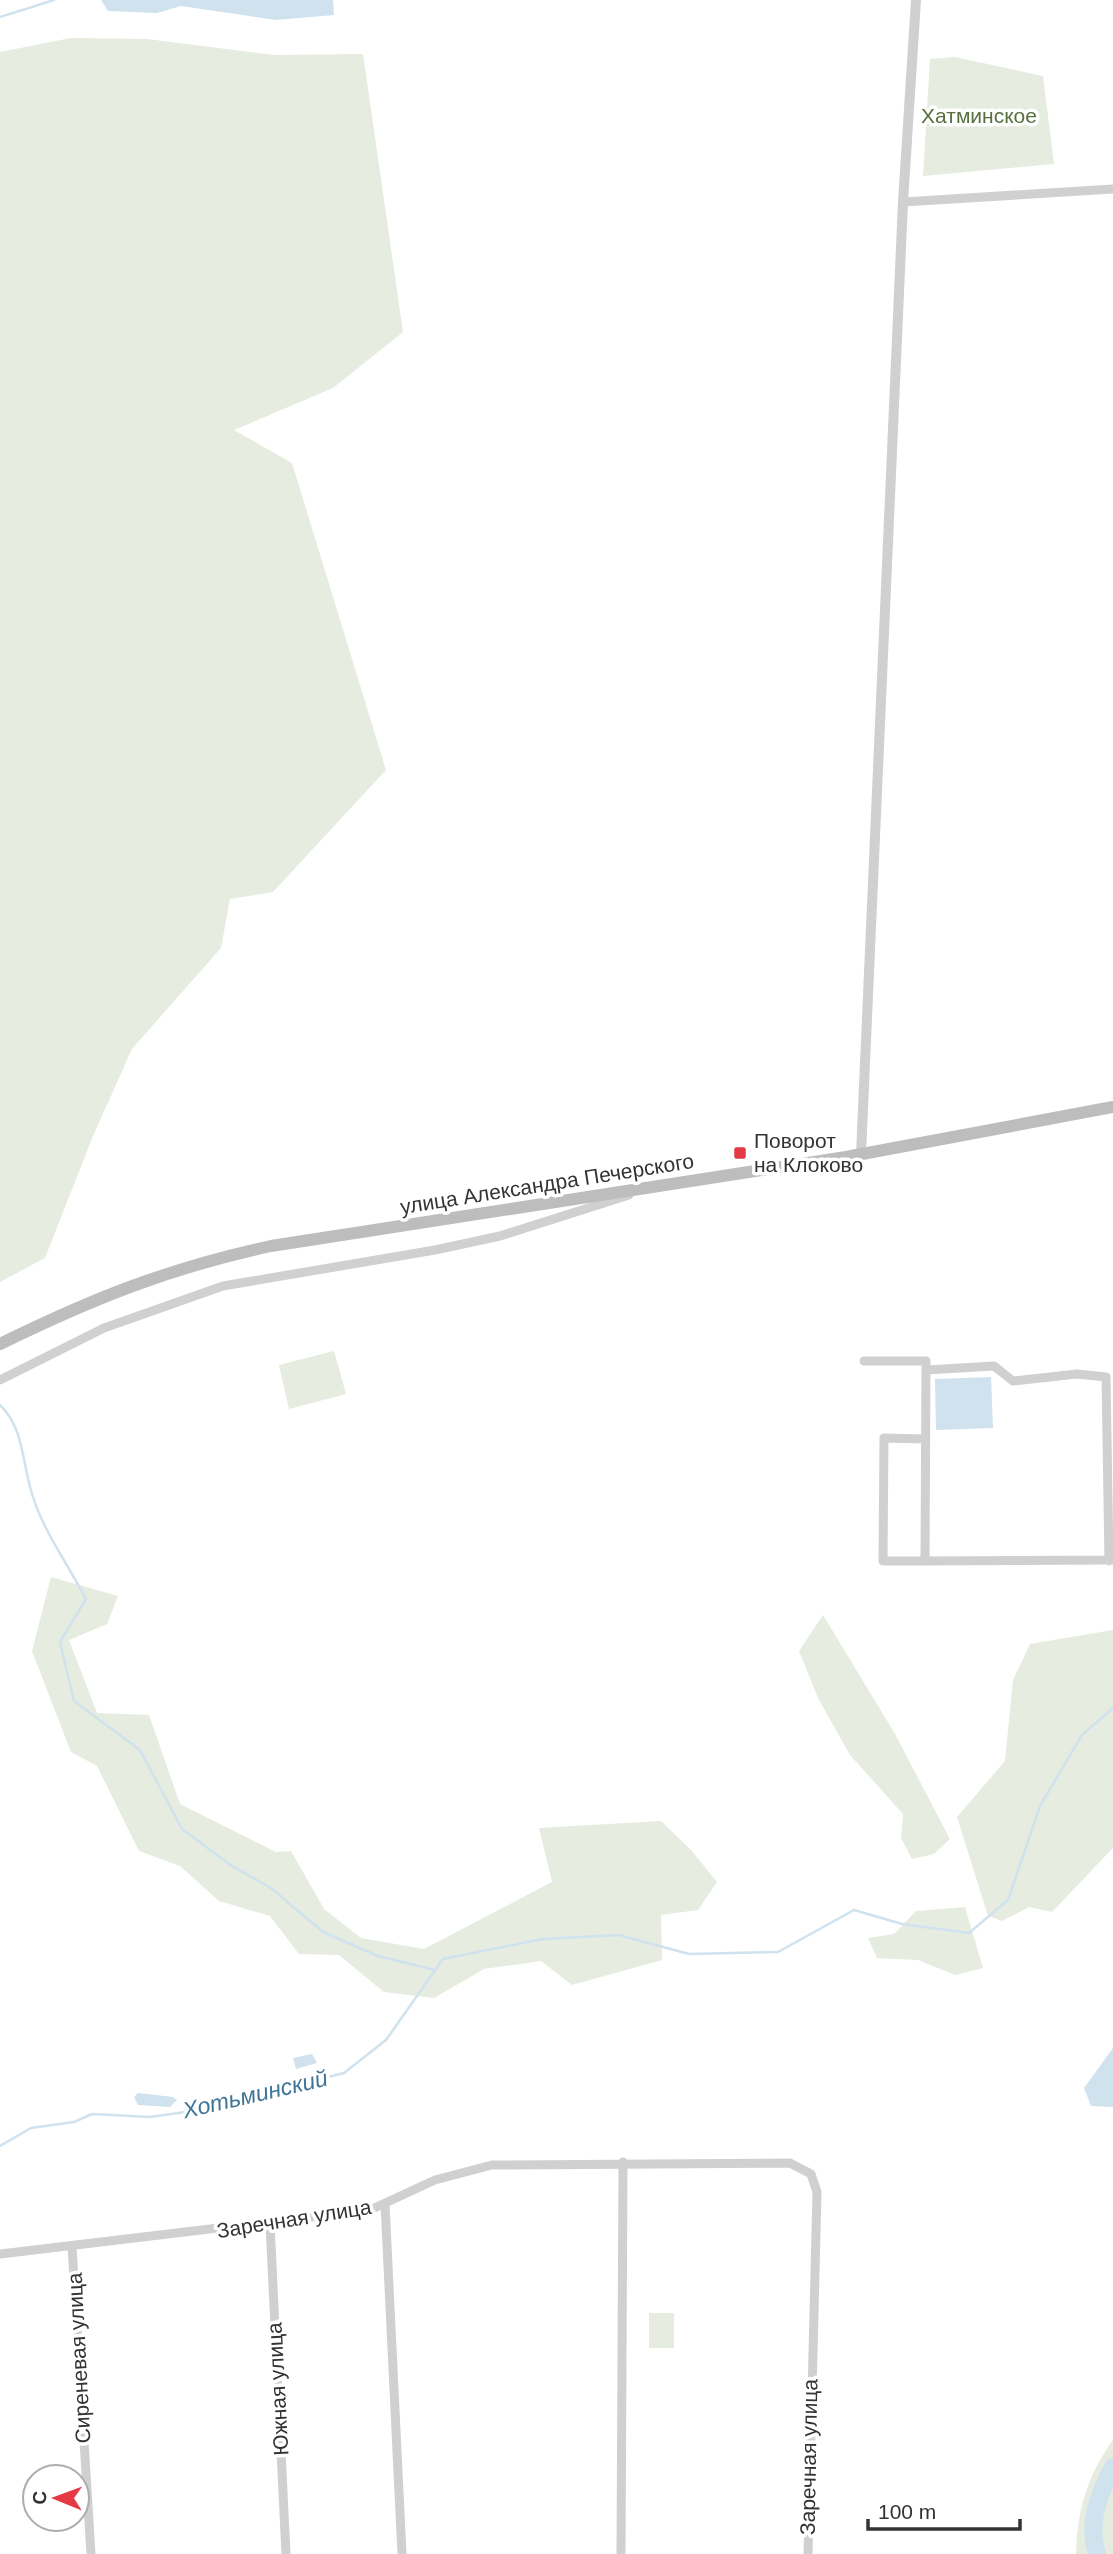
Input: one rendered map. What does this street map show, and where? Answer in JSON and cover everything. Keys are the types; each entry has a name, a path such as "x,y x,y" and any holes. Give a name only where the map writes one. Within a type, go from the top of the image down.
{"main road":[{"name":"улица Александра Печерского","path":"0,1344 95,1298 204,1260 271,1246 861,1154 1113,1107"}],"street":[{"path":"861,1154 902,202 916,0"},
{"path":"902,202 1113,188"},
{"path":"0,1380 104,1328 223,1286 487,1239 656,1187"},
{"path":"864,1361 926,1361 925,1561"},
{"path":"925,1439 884,1438 883,1561 1111,1560 1106,1377 1077,1374 1013,1381 994,1366 926,1370"},
{"path":"621,2554 623,2162"},
{"name":"Заречная улица","path":"0,2254 370,2210 435,2180 492,2165 623,2162 790,2163 811,2174 817,2192 808,2554"},
{"path":"385,2204 402,2554"},
{"name":"Южная улица","path":"270,2224 286,2554"},
{"name":"Сиреневая улица","path":"72,2246 90,2554"}],"green space":[{"path":"71,38 147,39 274,55 363,54 403,332 333,388 234,430 292,463 386,770 273,892 230,899 221,948 132,1049 93,1136 45,1258 0,1282 0,52"},
{"name":"Хатминское","path":"955,57 1043,76 1054,164 923,176 930,59"},
{"path":"334,1351 346,1394 289,1409 279,1365"},
{"path":"51,1577 118,1596 107,1624 69,1640 97,1713 149,1715 180,1804 276,1852 291,1851 324,1909 361,1938 424,1949 552,1882 539,1828 661,1821 692,1851 717,1882 698,1910 661,1915 662,1960 572,1985 541,1961 484,1969 434,1998 384,1992 339,1955 299,1954 270,1916 219,1901 180,1866 139,1851 97,1766 71,1752 32,1651"},
{"path":"823,1615 895,1734 950,1839 934,1854 912,1859 901,1838 903,1814 850,1755 818,1698 799,1651"},
{"path":"1113,1630 1113,1848 1052,1912 1029,1907 1002,1921 988,1916 957,1817 1005,1761 1013,1680 1030,1644"},
{"path":"965,1907 983,1968 955,1975 918,1960 877,1958 868,1938 894,1934 916,1911"},
{"path":"649,2313 674,2313 674,2348 649,2348"},
{"path":"1113,2440 1113,2554 1076,2554 1085,2494 1096,2467"}],"water":[{"path":"101,0 333,0 334,15 276,20 181,6 157,13 108,11"},
{"path":"991,1377 993,1428 936,1430 935,1379"},
{"path":"1113,2048 1113,2107 1091,2106 1084,2088"},
{"path":"312,2054 317,2063 296,2069 293,2058"},
{"path":"138,2093 173,2097 177,2100 170,2107 138,2105 134,2097"}],"waterway":[{"path":"0,17 54,0"},
{"path":"0,1405 19,1436 29,1485 38,1510 86,1599 60,1642 74,1701 140,1750 182,1829 232,1866 271,1888 323,1932 378,1956 435,1970"},
{"name":"Хотьминский","path":"0,2146 31,2128 74,2122 92,2114 150,2117 199,2110 344,2073 386,2040 443,1959 543,1939 619,1935 689,1954 778,1952 854,1910 902,1924 969,1933 1008,1900 1040,1806 1082,1735 1113,1708"},
{"path":"1097,2554 1093,2531 1096,2509 1113,2467"}],"place":[{"name":"Поворот на Клоково","path":"740,1153"}]}
